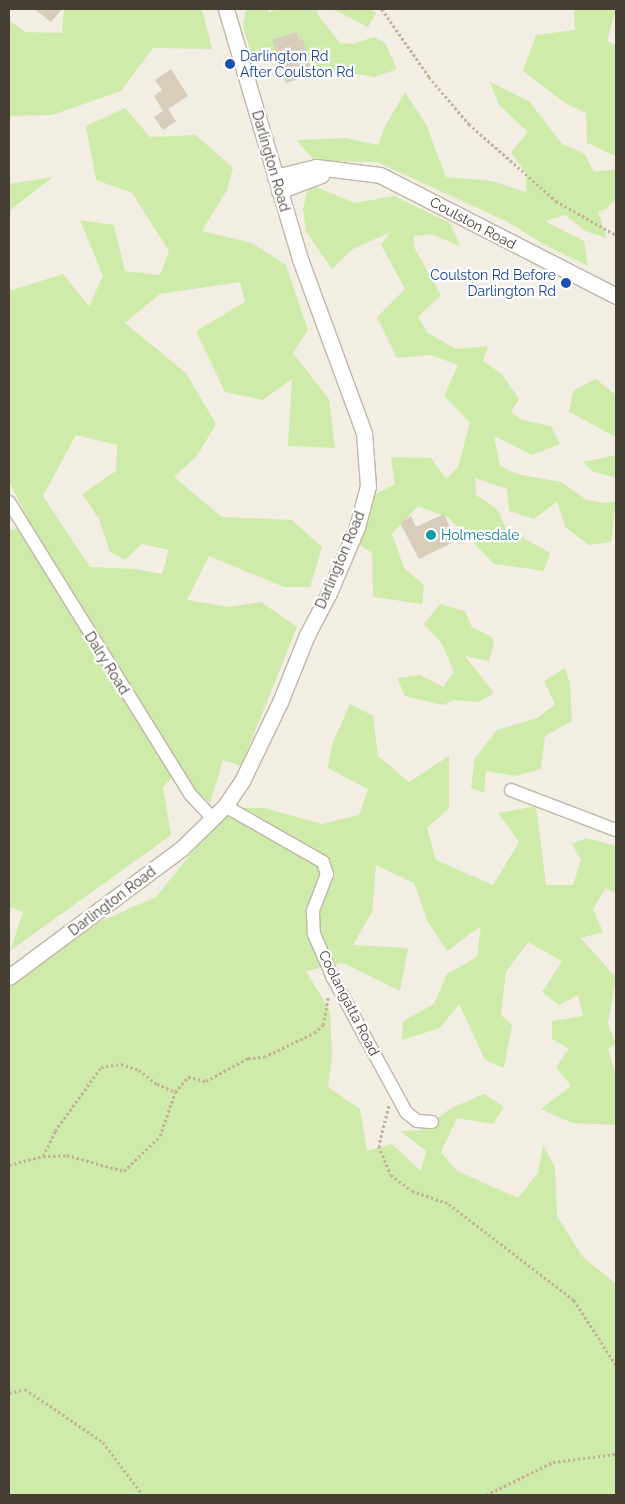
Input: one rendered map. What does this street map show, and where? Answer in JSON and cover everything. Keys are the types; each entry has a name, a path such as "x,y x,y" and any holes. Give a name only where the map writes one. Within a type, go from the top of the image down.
{"street":[{"name":"Darlington Road","path":"9,977 182,848 225,806 242,781 280,702 306,635 329,593 357,527 368,486 364,433 277,184 226,9"},
{"name":"Coulston Road","path":"277,184 316,167 324,169 351,169 380,175 616,296"},
{"name":"Dalry Road","path":"9,502 190,794 213,819"},
{"path":"511,790 616,830"},
{"name":"Coolangatta Road","path":"225,806 323,862 327,874 311,922 333,978 412,1118 432,1122"}],"path":[{"path":"382,9 429,77 469,124 556,201 616,235"},
{"path":"9,1165 43,1156 67,1154 124,1171 160,1136 175,1092 188,1077 206,1081 248,1058 264,1057 314,1033 326,1018 325,1006 333,978"},
{"path":"43,1156 55,1131 101,1067 121,1064 139,1070 157,1084 175,1092"},
{"path":"397,1093 379,1136 384,1162 391,1175 412,1191 449,1204 574,1300 616,1364"},
{"path":"9,1393 25,1390 102,1442 143,1495"},
{"path":"486,1495 553,1462 616,1454"}],"green space":[{"path":"64,9 202,9 212,49 153,48 121,91 52,115 9,116 9,20 25,32 62,33"},
{"path":"246,9 267,9 269,13 276,9 319,9 316,12 340,43 352,44 374,37 385,43 397,69 375,77 299,65 284,54 251,54 243,26"},
{"path":"333,9 371,9 376,13 368,27"},
{"path":"574,9 616,9 607,41 616,45 616,156 587,143 586,113 565,103 523,71 536,35 575,30"},
{"path":"490,82 529,101 562,144 585,154 594,172 616,169 616,199 606,209 598,212 607,238 585,231 565,215 545,221 584,241 588,266 543,244 508,222 377,162 315,161 296,140 345,138 378,145 384,128 405,92 426,124 446,177 492,181 526,192 526,174 511,152 528,132 499,105"},
{"path":"125,108 150,137 196,135 233,168 227,190 202,231 252,243 286,265 308,330 293,353 329,399 335,448 288,446 292,379 263,400 225,392 196,331 245,302 240,282 160,294 125,323 186,373 216,424 197,456 174,477 222,517 292,520 322,547 310,587 284,587 209,556 187,600 229,607 261,602 297,627 241,766 223,760 210,803 176,773 163,787 171,835 10,951 23,912 9,907 9,531 30,524 9,481 9,291 63,274 89,306 103,276 80,220 114,225 125,271 160,275 169,251 132,193 96,180 86,126","holes":["76,435 117,445 116,471 82,494 99,519 110,552 125,560 142,544 169,550 162,574 136,569 90,567 43,496"]},
{"path":"53,177 9,211 9,184"},
{"path":"309,184 355,203 394,196 450,223 461,247 432,234 414,236 414,247 441,295 418,317 428,333 456,349 488,346 483,361 502,374 519,399 511,412 523,420 551,426 560,444 532,455 494,436 500,466 517,474 561,482 587,500 604,503 616,501 611,542 589,545 566,528 557,502 534,519 509,511 507,489 475,478 476,495 497,509 506,528 550,553 544,571 494,564 449,518 418,506 392,534 404,568 424,585 422,604 373,597 372,553 359,544 372,496 395,484 391,457 431,458 446,479 458,467 470,422 444,396 458,365 431,355 397,358 377,317 405,289 381,245 390,232 353,249 332,269 306,232 303,209"},
{"path":"596,379 616,395 616,437 569,412 573,391"},
{"path":"616,455 616,478 592,471 583,462"},
{"path":"440,604 465,611 472,627 492,637 494,644 489,661 465,656 494,693 479,702 454,700 443,705 405,696 397,678 420,675 443,687 454,672 442,644 424,624"},
{"path":"565,668 570,683 572,721 545,736 541,769 516,776 486,771 484,793 471,788 475,758 497,730 537,718 555,704 544,681"},
{"path":"350,704 373,716 378,756 409,782 449,756 449,808 427,828 436,860 493,885 519,842 498,813 536,806 546,885 573,885 581,860 572,844 586,838 616,846 616,894 606,888 593,909 603,932 581,938 616,978 608,1024 616,1044 608,1049 616,1076 616,1125 572,1123 541,1109 571,1086 556,1067 569,1049 552,1039 552,1021 583,1016 578,995 559,1005 542,992 562,961 528,942 506,972 501,1015 512,1025 504,1068 485,1060 459,1004 440,1028 402,1040 403,1021 434,1004 447,974 477,957 481,926 447,951 428,922 414,883 376,865 372,912 353,945 408,948 400,991 343,963 306,971 330,1011 332,1055 328,1087 360,1109 367,1151 392,1144 421,1171 426,1151 400,1131 422,1130 451,1108 484,1094 504,1107 493,1124 457,1118 441,1152 457,1171 518,1198 538,1173 543,1145 555,1167 557,1216 582,1256 616,1284 616,1495 9,1495 9,988 38,961 101,921 156,897 228,808 265,808 321,824 359,815 368,789 328,768 332,744"}],"building":[{"path":"34,9 62,9 51,22"},
{"path":"296,32 299,40 303,39 312,75 286,83 272,40"},
{"path":"171,69 188,96 168,109 176,121 163,130 154,117 163,111 154,96 162,90 155,80"},
{"name":"Holmesdale","path":"444,514 456,541 419,559 400,523 411,516 416,527"}],"place":[{"name":"Darlington Rd After Coulston Rd","path":"230,64"},
{"name":"Coulston Rd Before Darlington Rd","path":"566,283"},
{"name":"Holmesdale","path":"431,535"}]}
